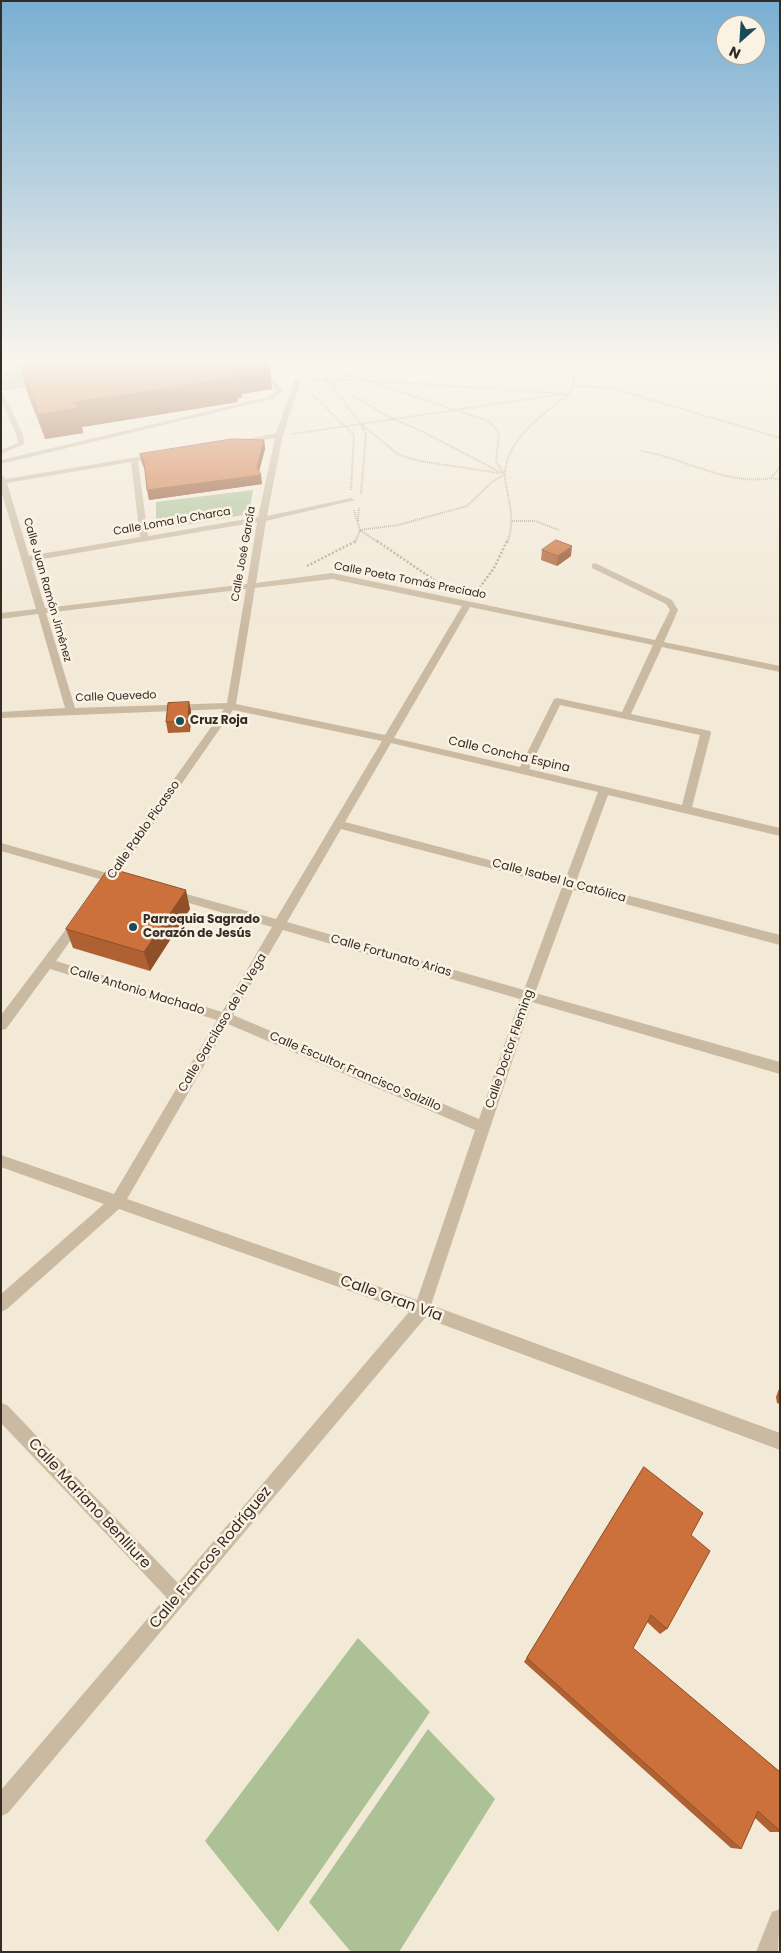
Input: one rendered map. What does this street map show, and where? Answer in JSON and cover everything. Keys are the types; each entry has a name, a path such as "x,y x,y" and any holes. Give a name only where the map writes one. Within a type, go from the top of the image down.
{"street":[{"name":"Calle José García","path":"231,706 250,586 277,448"},
{"path":"2,480 163,455"},
{"path":"134,460 144,538"},
{"name":"Calle Juan Ramón Jiménez","path":"2,480 71,711"},
{"name":"Calle Loma la Charca","path":"26,559 262,519 351,500"},
{"path":"595,566 669,602 674,610 626,715"},
{"name":"Calle Poeta Tomás Preciado","path":"1,616 332,576 780,669"},
{"name":"Calle Garcilaso de la Vega","path":"1,1304 117,1202 468,603"},
{"path":"523,771 557,701 706,733 686,809"},
{"name":"Calle Quevedo","path":"1,715 231,706"},
{"name":"Calle Concha Espina","path":"231,706 523,771 780,832"},
{"name":"Calle Pablo Picasso","path":"99,893 231,706"},
{"name":"Calle Doctor Fleming","path":"422,1309 528,995 604,790"},
{"name":"Calle Isabel la Católica","path":"337,824 780,940"},
{"path":"1,847 129,882"},
{"name":"Calle Fortunato Arias","path":"158,890 780,1068"},
{"path":"1,1025 82,916"},
{"name":"Calle Antonio Machado","path":"47,963 226,1018"},
{"name":"Calle Escultor Francisco Salzillo","path":"226,1018 483,1127"},
{"name":"Calle Gran Vía","path":"1,1161 422,1309 780,1442"},
{"name":"Calle Francos Rodríguez","path":"1,1806 422,1309"},
{"name":"Calle Mariano Benlliure","path":"1,1411 178,1597"},
{"path":"767,1952 780,1920"}],"lane":[{"path":"1,462 60,448"}],"path":[{"path":"299,569 326,558 356,542 360,530 351,500 353,448"},
{"path":"361,494 365,448"},
{"path":"391,448 399,455 420,461 505,474"},
{"path":"454,448 505,474"},
{"path":"497,448 496,461 505,474"},
{"path":"360,530 468,603 498,561 509,538 512,521 505,474 506,463 515,448"},
{"path":"640,451 748,481 771,478 780,480"},
{"path":"771,478 780,467"},
{"path":"360,530 398,525 467,506 492,482 505,474"},
{"path":"358,522 360,504"},
{"path":"512,521 535,521 559,530"}],"green space":[{"path":"253,490 249,514 156,530 156,502"},
{"path":"358,1638 430,1712 278,1932 205,1841"},
{"path":"428,1729 495,1799 399,1952 351,1952 309,1902"}],"building":[{"path":"176,448 262,448 257,467 261,475 147,490 144,462 140,454"},
{"path":"556,540 572,546 558,556 542,550"},
{"path":"189,702 188,721 166,722 168,703"},
{"path":"109,868 186,890 144,952 66,929"},
{"path":"644,1467 703,1513 691,1535 710,1551 667,1629 651,1615 633,1648 780,1772 780,1831 758,1811 741,1849 527,1658"}],"place":[{"name":"Cruz Roja","path":"180,721"},
{"name":"Parroquia Sagrado Corazón de Jesús","path":"133,927"}]}
